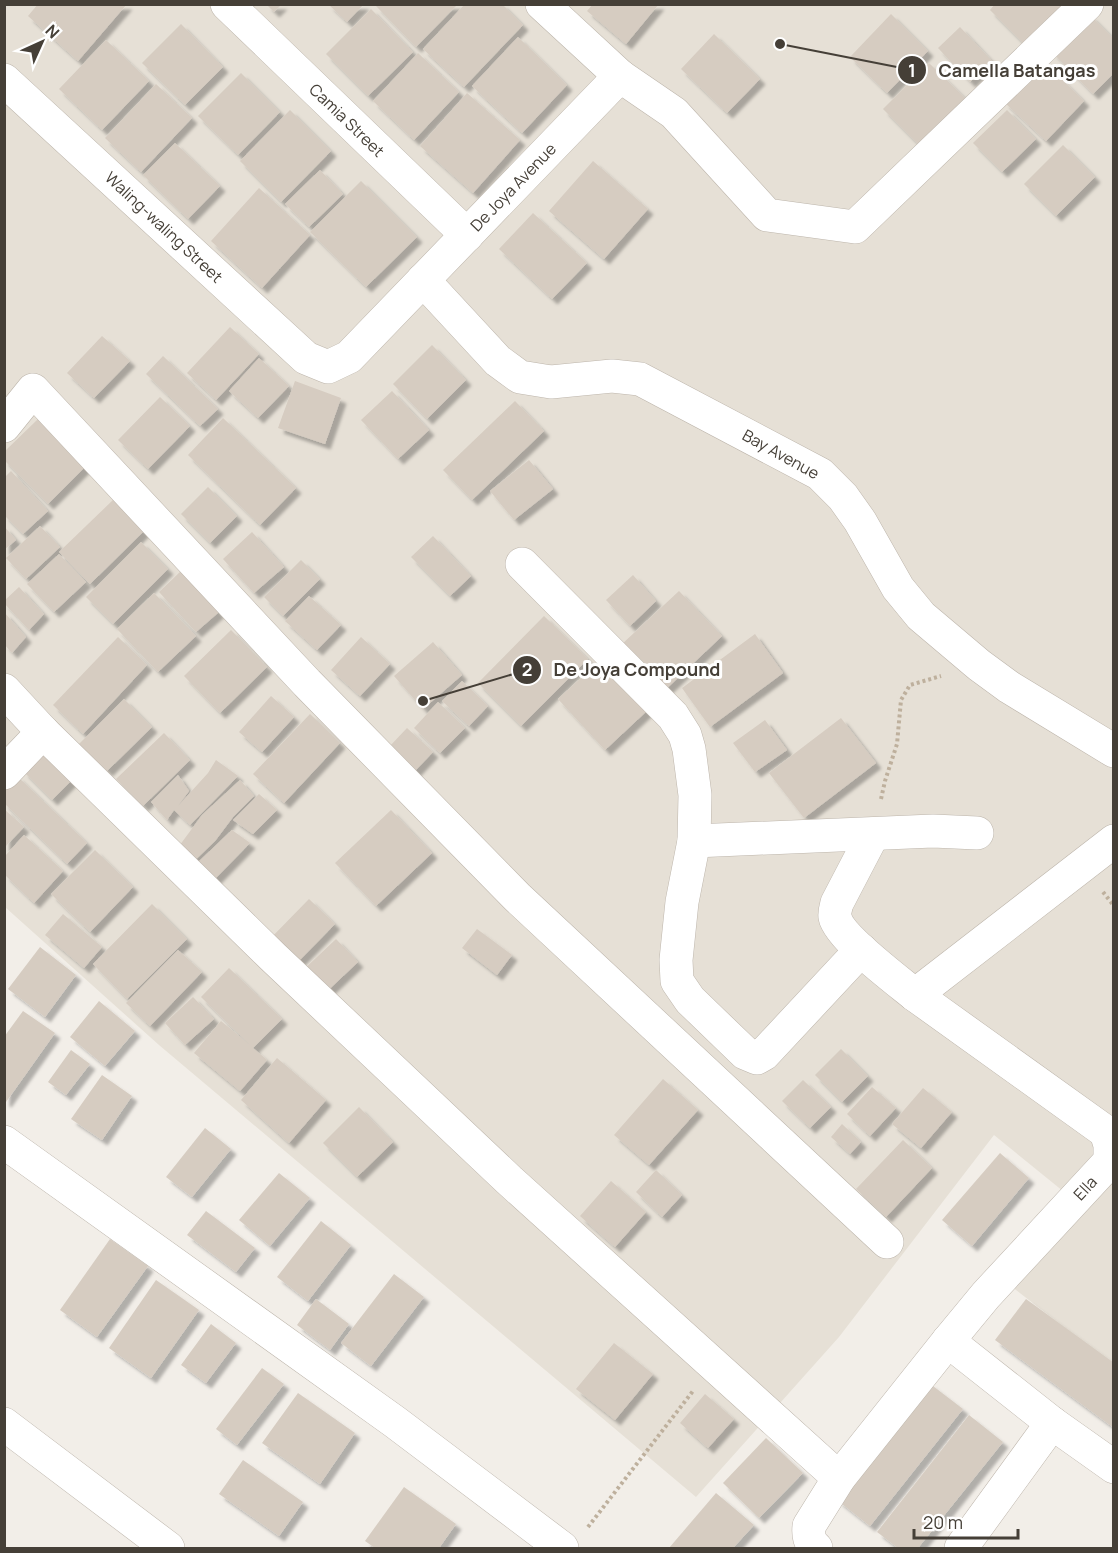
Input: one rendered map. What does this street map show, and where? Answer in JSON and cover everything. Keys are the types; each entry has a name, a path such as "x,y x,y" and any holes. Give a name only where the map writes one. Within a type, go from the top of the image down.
{"street":[{"name":"Camia Street","path":"227,4 467,235"},
{"path":"542,4 620,76 674,113 767,215 855,227 1087,4"},
{"name":"De Joya Avenue","path":"328,367 349,357 620,76"},
{"name":"Waling-waling Street","path":"4,80 306,358 328,367"},
{"name":"Bay Avenue","path":"423,280 498,361 520,377 551,382 612,376 640,378 820,474 843,496 898,588 921,616 1009,687 1113,751"},
{"path":"4,426 33,390 307,682 517,897 887,1242"},
{"path":"522,564 673,716 686,735 695,795 694,841 682,902 676,960 677,981 690,1000 745,1053 757,1058 764,1054 861,950"},
{"path":"4,690 43,732 273,957 508,1180 839,1478"},
{"path":"4,773 43,732"},
{"path":"694,841 933,831 977,833"},
{"name":"Ella","path":"812,1542 809,1526 839,1478 986,1295 1110,1161 1110,1145 1106,1132 915,995 861,950 841,929 834,916 837,903 873,834"},
{"path":"915,995 1113,841"},
{"path":"4,1142 396,1422 574,1539"},
{"path":"948,1341 1052,1423 1113,1467"},
{"path":"961,1548 1052,1423"},
{"path":"4,1424 168,1548"}],"path":[{"path":"873,834 885,781 897,744 901,700 905,692 910,685 979,665"},
{"path":"574,1539 714,1364"}],"shaded area":[{"path":"5,5 1113,5 1113,1365 1003,1280 1074,1200 994,1135 839,1337 696,1497 159,1045 5,907"}],"building":[{"path":"38,4 127,4 78,61 28,16"},
{"path":"266,4 282,4 274,12"},
{"path":"328,4 364,4 347,22"},
{"path":"378,4 458,4 416,47 376,6"},
{"path":"465,4 502,4 523,25 464,87 423,49"},
{"path":"593,4 659,4 626,44 587,11"},
{"path":"995,4 1065,4 1025,45 990,10"},
{"path":"371,9 413,52 368,96 326,54"},
{"path":"891,14 928,51 887,93 850,57"},
{"path":"1090,15 1114,39 1114,73 1093,94 1052,52"},
{"path":"181,24 223,67 185,105 142,63"},
{"path":"960,27 992,61 970,82 938,48"},
{"path":"714,34 760,79 727,113 681,69"},
{"path":"518,37 567,85 522,133 472,86"},
{"path":"106,40 149,81 102,130 59,89"},
{"path":"418,53 459,92 414,140 373,101"},
{"path":"1043,61 1084,101 1046,141 1004,102"},
{"path":"929,63 965,98 918,144 883,109"},
{"path":"241,73 280,112 238,155 198,116"},
{"path":"156,84 192,118 141,172 105,138"},
{"path":"467,93 520,140 473,193 420,146"},
{"path":"290,110 331,151 281,202 240,161"},
{"path":"1007,110 1036,139 1002,172 973,143"},
{"path":"175,143 220,186 188,219 143,175"},
{"path":"1063,145 1095,177 1056,216 1024,184"},
{"path":"593,161 648,209 604,259 549,211"},
{"path":"320,170 343,194 309,227 285,204"},
{"path":"361,181 417,237 366,287 310,232"},
{"path":"259,188 310,235 262,288 211,241"},
{"path":"533,213 587,263 552,299 499,249"},
{"path":"230,327 259,354 216,400 187,373"},
{"path":"102,336 130,361 94,398 67,373"},
{"path":"432,345 466,380 427,419 393,384"},
{"path":"163,356 218,409 200,426 146,374"},
{"path":"259,358 289,386 258,418 229,391"},
{"path":"295,381 341,398 325,444 278,428"},
{"path":"392,391 429,430 398,459 361,420"},
{"path":"160,397 190,426 148,469 118,440"},
{"path":"515,401 544,431 472,500 443,470"},
{"path":"223,418 296,488 260,525 188,455"},
{"path":"38,419 86,466 48,504 4,460 4,452"},
{"path":"529,460 553,489 514,520 490,491"},
{"path":"11,471 48,511 23,534 4,515 4,478"},
{"path":"208,487 237,516 210,543 181,514"},
{"path":"114,499 144,531 90,584 59,552"},
{"path":"4,526 16,540 4,550"},
{"path":"40,526 60,547 26,579 6,558"},
{"path":"252,532 284,567 254,593 223,559"},
{"path":"433,536 471,576 450,596 411,557"},
{"path":"141,542 168,569 113,624 86,597"},
{"path":"59,554 86,582 54,612 27,584"},
{"path":"301,560 320,579 283,616 264,597"},
{"path":"181,571 219,612 196,632 159,592"},
{"path":"633,575 656,601 630,626 606,600"},
{"path":"19,587 44,614 29,630 4,603"},
{"path":"679,591 722,636 664,691 621,645"},
{"path":"154,593 196,636 158,672 117,629"},
{"path":"309,596 341,625 317,650 285,621"},
{"path":"4,612 26,637 12,653 4,644"},
{"path":"544,616 588,659 521,726 478,683"},
{"path":"231,630 267,667 220,713 184,676"},
{"path":"755,634 783,673 710,727 682,688"},
{"path":"118,637 147,665 83,734 53,705"},
{"path":"361,637 390,664 360,696 331,670"},
{"path":"433,642 462,675 423,709 394,676"},
{"path":"603,658 650,708 605,750 558,699"},
{"path":"462,681 488,706 469,726 442,701"},
{"path":"271,696 294,717 262,752 239,732"},
{"path":"124,699 152,727 107,771 79,744"},
{"path":"438,702 465,728 440,753 414,728"},
{"path":"310,714 340,743 284,803 253,774"},
{"path":"841,718 876,763 804,818 769,773"},
{"path":"765,720 787,750 755,772 733,743"},
{"path":"407,728 433,752 414,772 388,748"},
{"path":"164,733 190,760 143,806 116,779"},
{"path":"46,749 74,778 52,800 23,771"},
{"path":"216,760 238,776 190,825 174,810 167,820 151,802 178,775 189,791 178,806 208,773"},
{"path":"17,776 87,843 67,864 4,803 4,789"},
{"path":"240,780 254,796 233,817 215,841 191,864 174,853 202,815"},
{"path":"259,794 277,810 253,834 233,820"},
{"path":"4,809 24,827 4,848"},
{"path":"391,810 432,853 376,906 335,863"},
{"path":"232,830 250,843 210,884 193,867"},
{"path":"24,835 63,871 34,903 5,875 5,856"},
{"path":"95,850 133,887 90,932 51,894"},
{"path":"309,899 335,924 290,970 265,944"},
{"path":"152,904 187,939 127,999 93,964"},
{"path":"63,914 102,947 84,968 45,935"},
{"path":"477,929 512,955 497,975 462,948"},
{"path":"336,939 358,962 323,995 301,972"},
{"path":"40,947 76,975 45,1017 8,989"},
{"path":"178,950 202,972 150,1026 126,1003"},
{"path":"229,968 282,1019 253,1048 267,1060 240,1091 194,1053 221,1021 250,1045 201,997"},
{"path":"193,997 214,1019 185,1045 165,1023"},
{"path":"99,1001 135,1031 105,1066 70,1037"},
{"path":"23,1011 55,1033 6,1102 4,1101 4,1037"},
{"path":"841,1049 868,1076 842,1102 815,1075"},
{"path":"71,1050 90,1064 66,1095 48,1082"},
{"path":"277,1058 326,1100 289,1143 241,1100"},
{"path":"102,1075 132,1096 102,1140 71,1119"},
{"path":"663,1079 698,1110 649,1165 614,1135"},
{"path":"803,1080 831,1107 810,1128 782,1101"},
{"path":"872,1087 896,1108 870,1136 847,1114"},
{"path":"923,1088 952,1112 921,1148 892,1124"},
{"path":"359,1107 393,1142 357,1177 323,1143"},
{"path":"842,1124 861,1142 850,1154 831,1137"},
{"path":"205,1128 231,1149 192,1197 166,1177"},
{"path":"903,1140 932,1168 886,1217 856,1189"},
{"path":"1000,1153 1029,1178 972,1246 942,1220"},
{"path":"656,1170 682,1195 662,1217 636,1192"},
{"path":"279,1173 310,1198 270,1246 239,1220"},
{"path":"611,1181 646,1212 615,1247 580,1216"},
{"path":"206,1211 255,1248 236,1272 187,1235"},
{"path":"321,1221 351,1245 308,1301 277,1277"},
{"path":"110,1239 148,1266 97,1337 60,1310"},
{"path":"394,1274 424,1297 371,1366 341,1343"},
{"path":"156,1280 199,1310 151,1378 109,1348"},
{"path":"316,1299 349,1324 330,1350 297,1325"},
{"path":"1026,1299 1114,1363 1114,1428 995,1340"},
{"path":"211,1324 236,1343 206,1383 181,1365"},
{"path":"614,1343 653,1374 615,1420 576,1389"},
{"path":"262,1368 284,1384 237,1445 216,1429"},
{"path":"929,1383 963,1409 870,1526 837,1500"},
{"path":"298,1393 355,1433 320,1484 262,1443"},
{"path":"705,1394 734,1419 708,1448 680,1423"},
{"path":"969,1415 1003,1442 918,1548 898,1548 877,1532"},
{"path":"766,1438 803,1473 759,1518 723,1483"},
{"path":"243,1460 303,1502 279,1536 219,1494"},
{"path":"404,1487 456,1524 439,1548 375,1548 365,1541"},
{"path":"716,1493 754,1525 733,1548 669,1548"}],"place":[{"name":"Camella Batangas","path":"780,44"},
{"name":"De Joya Compound","path":"423,701"}]}
